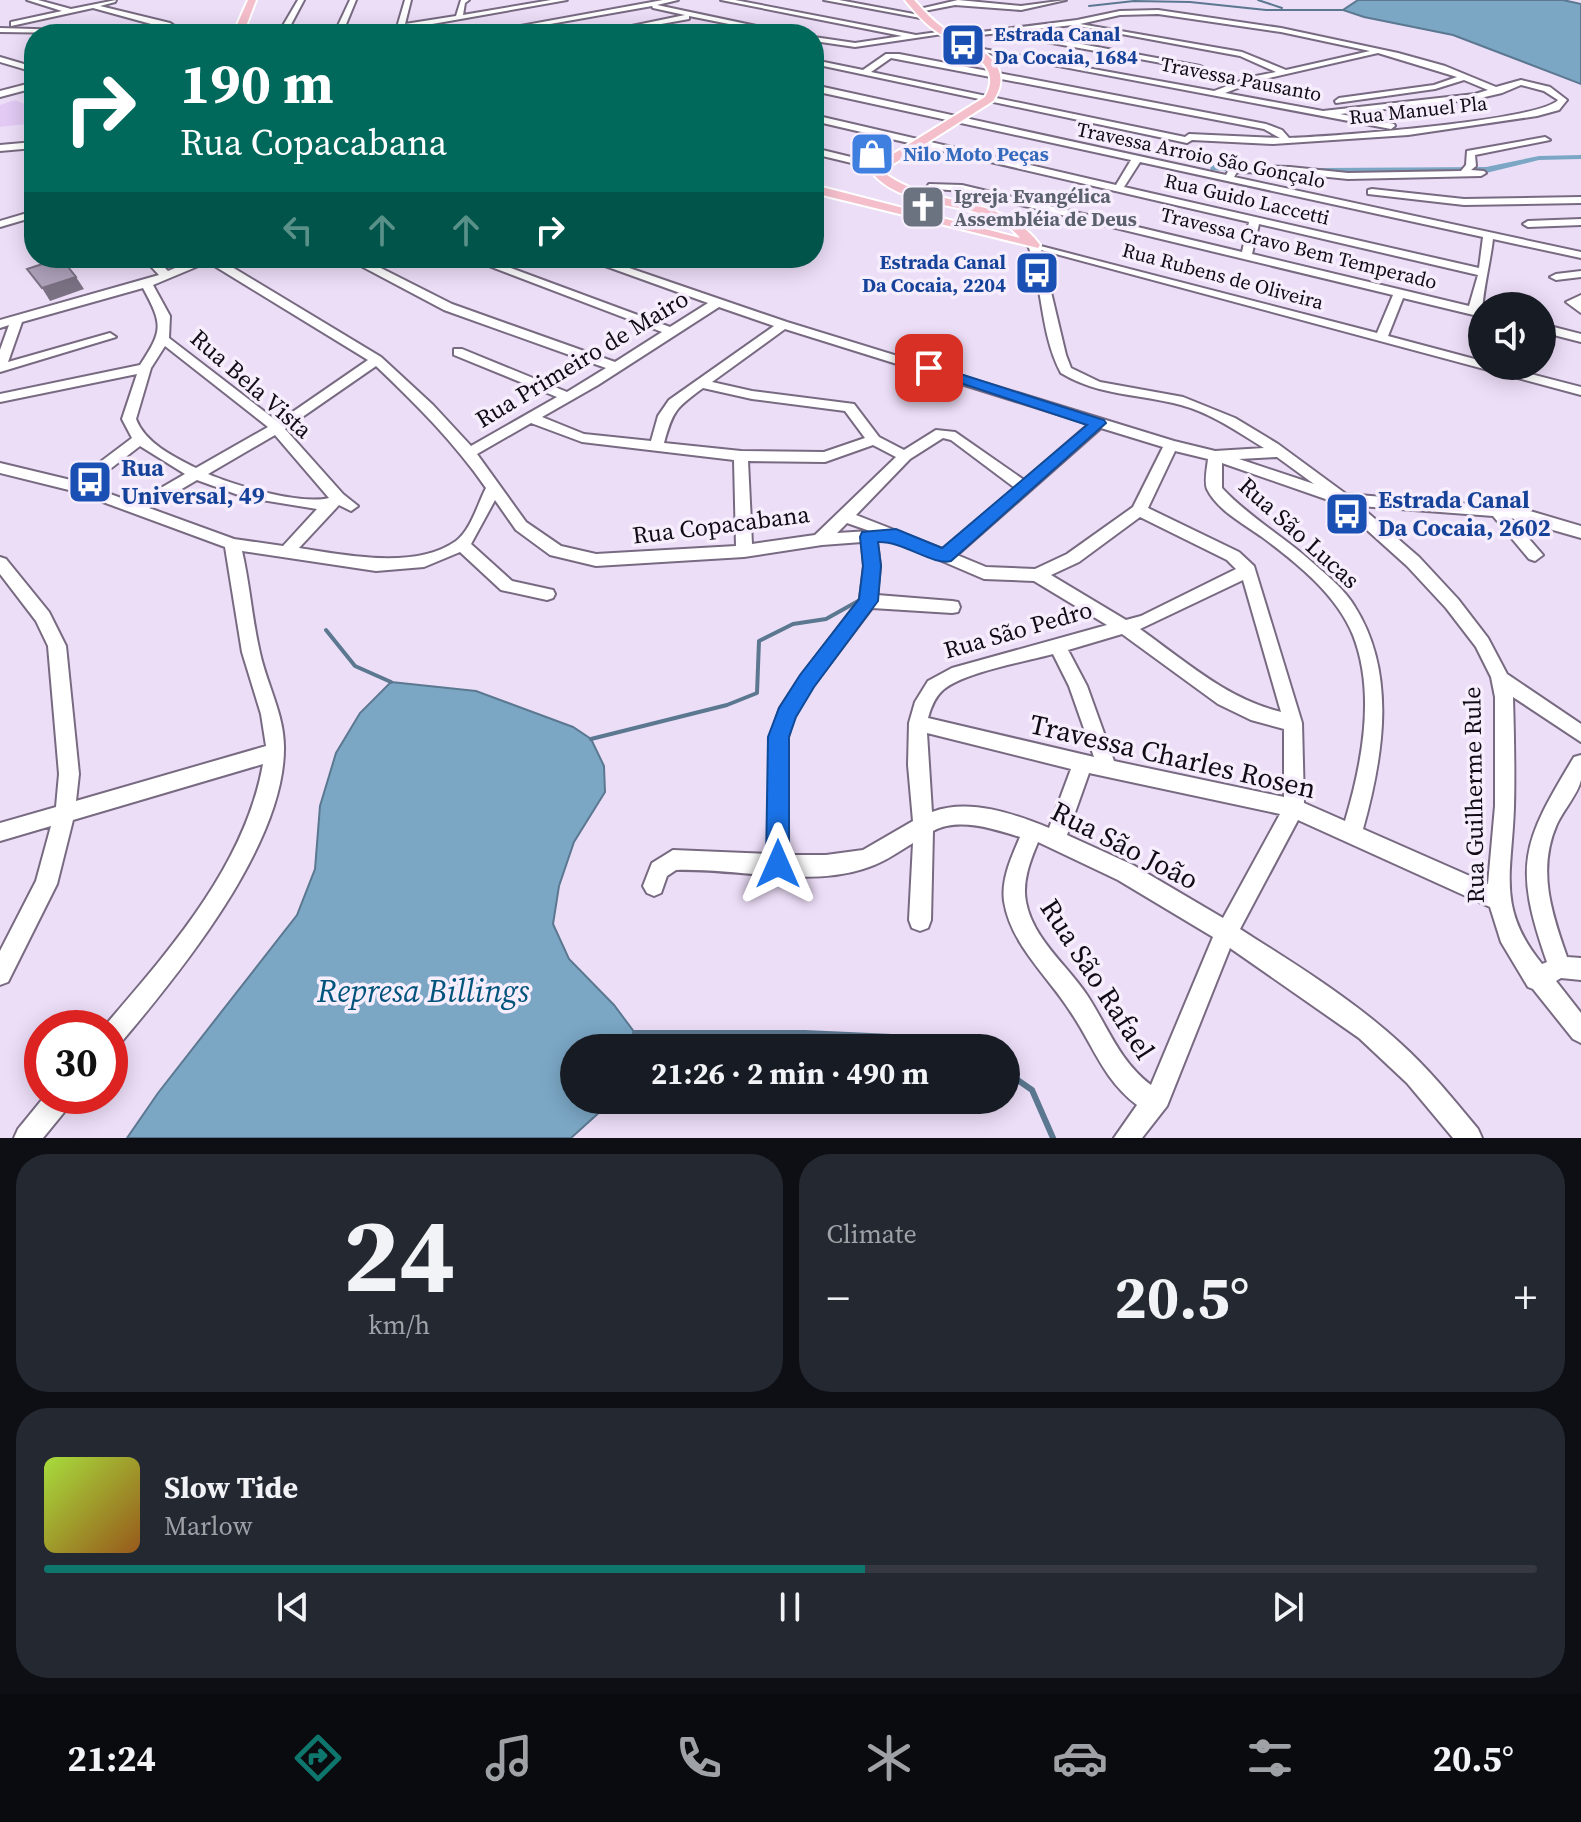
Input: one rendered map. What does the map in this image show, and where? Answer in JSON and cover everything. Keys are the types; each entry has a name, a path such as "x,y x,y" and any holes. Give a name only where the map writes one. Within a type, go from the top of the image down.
{"main road":[{"path":"241,24 252,0"},
{"path":"909,0 922,14 990,64 996,87 989,99 881,167 880,173 884,180 925,197 971,208 1004,221 1024,232 1033,245"},
{"name":"Rua Rubens de Oliveira","path":"824,192 1033,245"}],"street":[{"path":"30,0 74,12"},
{"path":"46,4 59,0"},
{"path":"288,24 301,0"},
{"path":"342,24 353,0"},
{"path":"402,24 408,0"},
{"path":"459,17 462,2 466,0"},
{"path":"430,24 564,0"},
{"path":"538,24 675,0"},
{"path":"724,0 917,37"},
{"path":"827,0 922,14 969,0"},
{"path":"956,3 1021,8 1063,0"},
{"path":"0,29 113,1"},
{"path":"646,5 741,24"},
{"path":"95,7 163,24"},
{"path":"112,19 144,9"},
{"path":"824,41 855,45 1143,12 1250,16 1350,35"},
{"path":"651,24 696,15"},
{"path":"1108,15 1296,43"},
{"path":"1182,15 1281,30 1420,61 1499,91"},
{"path":"1064,23 1242,54 1284,72"},
{"path":"0,29 24,30"},
{"path":"997,31 1200,68"},
{"path":"824,52 835,43"},
{"name":"Travessa Pausanto","path":"972,49 1410,129"},
{"path":"1217,93 1243,82 1378,52"},
{"path":"864,73 894,55 1271,128 1286,140"},
{"path":"0,59 24,67"},
{"name":"Rua Manuel Pla","path":"824,63 1188,139 1239,142 1410,129 1537,113 1556,108 1563,102 1557,93 1534,84 1517,82 1499,91"},
{"path":"1302,108 1429,89 1465,77"},
{"path":"0,94 24,88"},
{"name":"Travessa Arroio São Gonçalo","path":"824,90 1581,255"},
{"path":"1325,113 1499,91"},
{"path":"1265,102 1293,119"},
{"path":"1174,167 1198,115"},
{"name":"Rua Guido Laccetti","path":"824,120 1484,273"},
{"path":"1466,171 1471,166 1470,153 1545,140"},
{"path":"0,148 24,146"},
{"path":"824,153 881,167"},
{"path":"1118,189 1136,160"},
{"path":"1228,179 1237,169 1348,176 1481,173"},
{"name":"Travessa Cravo Bem Temperado","path":"925,197 930,188 938,185 962,188 1468,310"},
{"path":"1372,192 1452,201 1581,200"},
{"path":"1521,202 1519,208 1528,224"},
{"path":"0,224 24,217"},
{"path":"1246,257 1255,218"},
{"path":"1528,224 1581,222"},
{"path":"1516,241 1528,224"},
{"path":"1481,292 1488,236"},
{"name":"Rua Rubens de Oliveira","path":"1033,245 1468,362"},
{"name":"Rua Guilherme Rule","path":"1033,245 1041,265 1064,366 1070,373 1099,385 1196,405 1279,452 1342,499 1409,559 1467,619 1501,679 1504,793 1497,899 1509,938 1536,979 1581,1031"},
{"path":"158,268 167,277"},
{"path":"0,324 146,284 187,268"},
{"name":"Rua Copacabana","path":"225,268 377,360 428,408 469,453 492,490 532,535 570,556 596,560 639,560 744,551 819,540 845,517 995,575 1037,575"},
{"path":"372,268 448,307 616,367"},
{"path":"501,268 672,332"},
{"path":"618,268 783,325 1215,456 1342,499 1496,510 1534,516 1581,532"},
{"path":"1556,277 1581,274"},
{"name":"Rua Bela Vista","path":"146,284 164,316 163,339 277,428 340,503"},
{"path":"1381,339 1399,294"},
{"path":"1581,299 1572,302 1581,309"},
{"name":"Rua Primeiro de Mairo","path":"469,453 568,397 718,302"},
{"path":"0,368 17,320"},
{"path":"656,448 668,411 783,325"},
{"path":"1556,332 1581,338"},
{"path":"0,368 110,337"},
{"path":"163,339 145,368 129,419 139,440 195,475 225,489 251,496 340,503"},
{"path":"458,352 568,397"},
{"path":"135,509 298,416 377,360"},
{"path":"0,398 145,368"},
{"name":"Rua Rubens de Oliveira","path":"1538,380 1581,391"},
{"path":"702,384 752,395 844,405 852,409 874,440 905,456"},
{"path":"531,418 582,438 741,456 825,457 874,440"},
{"path":"945,556 1099,423"},
{"path":"845,517 905,456 935,434 947,432 974,448 1024,487"},
{"path":"77,487 139,440"},
{"path":"1037,575 1073,558 1139,510 1171,445"},
{"path":"1215,456 1279,452"},
{"path":"741,456 744,551"},
{"name":"Rua São Lucas","path":"1215,456 1213,486 1217,492 1339,597 1359,630 1369,666 1373,716 1369,765 1352,833"},
{"path":"0,468 77,487 232,544 376,565 404,565 433,558 462,545 472,532 492,490"},
{"path":"286,552 340,503"},
{"path":"1127,1138 1165,1084 1227,932 1294,808 1293,723 1248,570 1233,556 1139,510"},
{"path":"1496,510 1535,555"},
{"path":"819,540 896,535"},
{"path":"778,864 779,737 786,714 868,601 872,574 869,537"},
{"path":"128,1016 225,885 263,813 275,752 274,735 246,627 240,574 232,544"},
{"path":"462,545 507,586 547,594"},
{"path":"0,563 43,617 57,646 69,774 65,812 46,884 0,974"},
{"name":"Rua São Pedro","path":"920,920 923,824 918,723 926,694 942,679 1126,628 1173,610 1248,570"},
{"path":"1037,575 1126,628 1224,699 1257,714 1293,723"},
{"path":"868,601 952,607"},
{"path":"1057,645 1078,686 1107,767"},
{"path":"1501,679 1581,734"},
{"name":"Travessa Charles Rosen","path":"918,723 1083,763 1294,808 1497,899"},
{"path":"0,832 275,752"},
{"path":"1055,839 1083,763"},
{"path":"1536,979 1571,968 1537,902 1533,872 1536,849 1547,823 1581,763"},
{"name":"Rua São João","path":"654,886 659,870 673,860 778,864 863,860 889,849 923,824 938,818 961,815 1033,831 1117,870 1227,932 1344,1012 1404,1062 1469,1138"},
{"name":"Rua São Rafael","path":"1033,831 1015,886 1014,899 1020,917 1034,943 1082,1007 1111,1061 1128,1082 1154,1103"},
{"path":"27,1138 46,1114"}],"shaded area":[{"path":"15,100 24,104 24,124 0,127 0,105"}],"water":[{"path":"1358,0 1563,0 1581,4 1581,84 1453,35 1343,10"},
{"name":"Represa Billings","path":"391,682 476,691 573,727 591,739 604,766 605,792 574,842 559,886 553,924 569,959 614,1005 635,1033 560,1034 560,1114 598,1114 571,1138 127,1138 158,1093 297,915 315,869 320,806 336,753 360,713"}],"building":[{"path":"69,268 76,277 42,288 27,269"}],"waterway":[{"path":"1258,0 1282,8"},
{"path":"1089,6 1134,1 1190,2 1266,10 1343,10"},
{"path":"1319,171 1486,170 1539,158 1581,157"},
{"path":"1214,168 1246,169"},
{"path":"591,739 727,705 757,693 759,641 793,624 826,619 860,600"},
{"path":"326,630 355,666 391,682"},
{"path":"635,1033 827,1034"},
{"path":"1020,1082 1032,1090 1053,1138"}],"place":[{"name":"Estrada Canal Da Cocaia, 1684","path":"963,45"},
{"name":"Nilo Moto Peças","path":"872,154"},
{"name":"Igreja Evangélica Assembléia de Deus","path":"923,207"},
{"name":"Estrada Canal Da Cocaia, 2204","path":"1037,273"},
{"name":"Rua Universal, 49","path":"90,482"},
{"name":"Estrada Canal Da Cocaia, 2602","path":"1347,514"}],"route":[{"path":"778,864 779,737 786,714 807,681 868,601 872,582 869,537 896,535 945,556 1099,423 929,368"}]}
